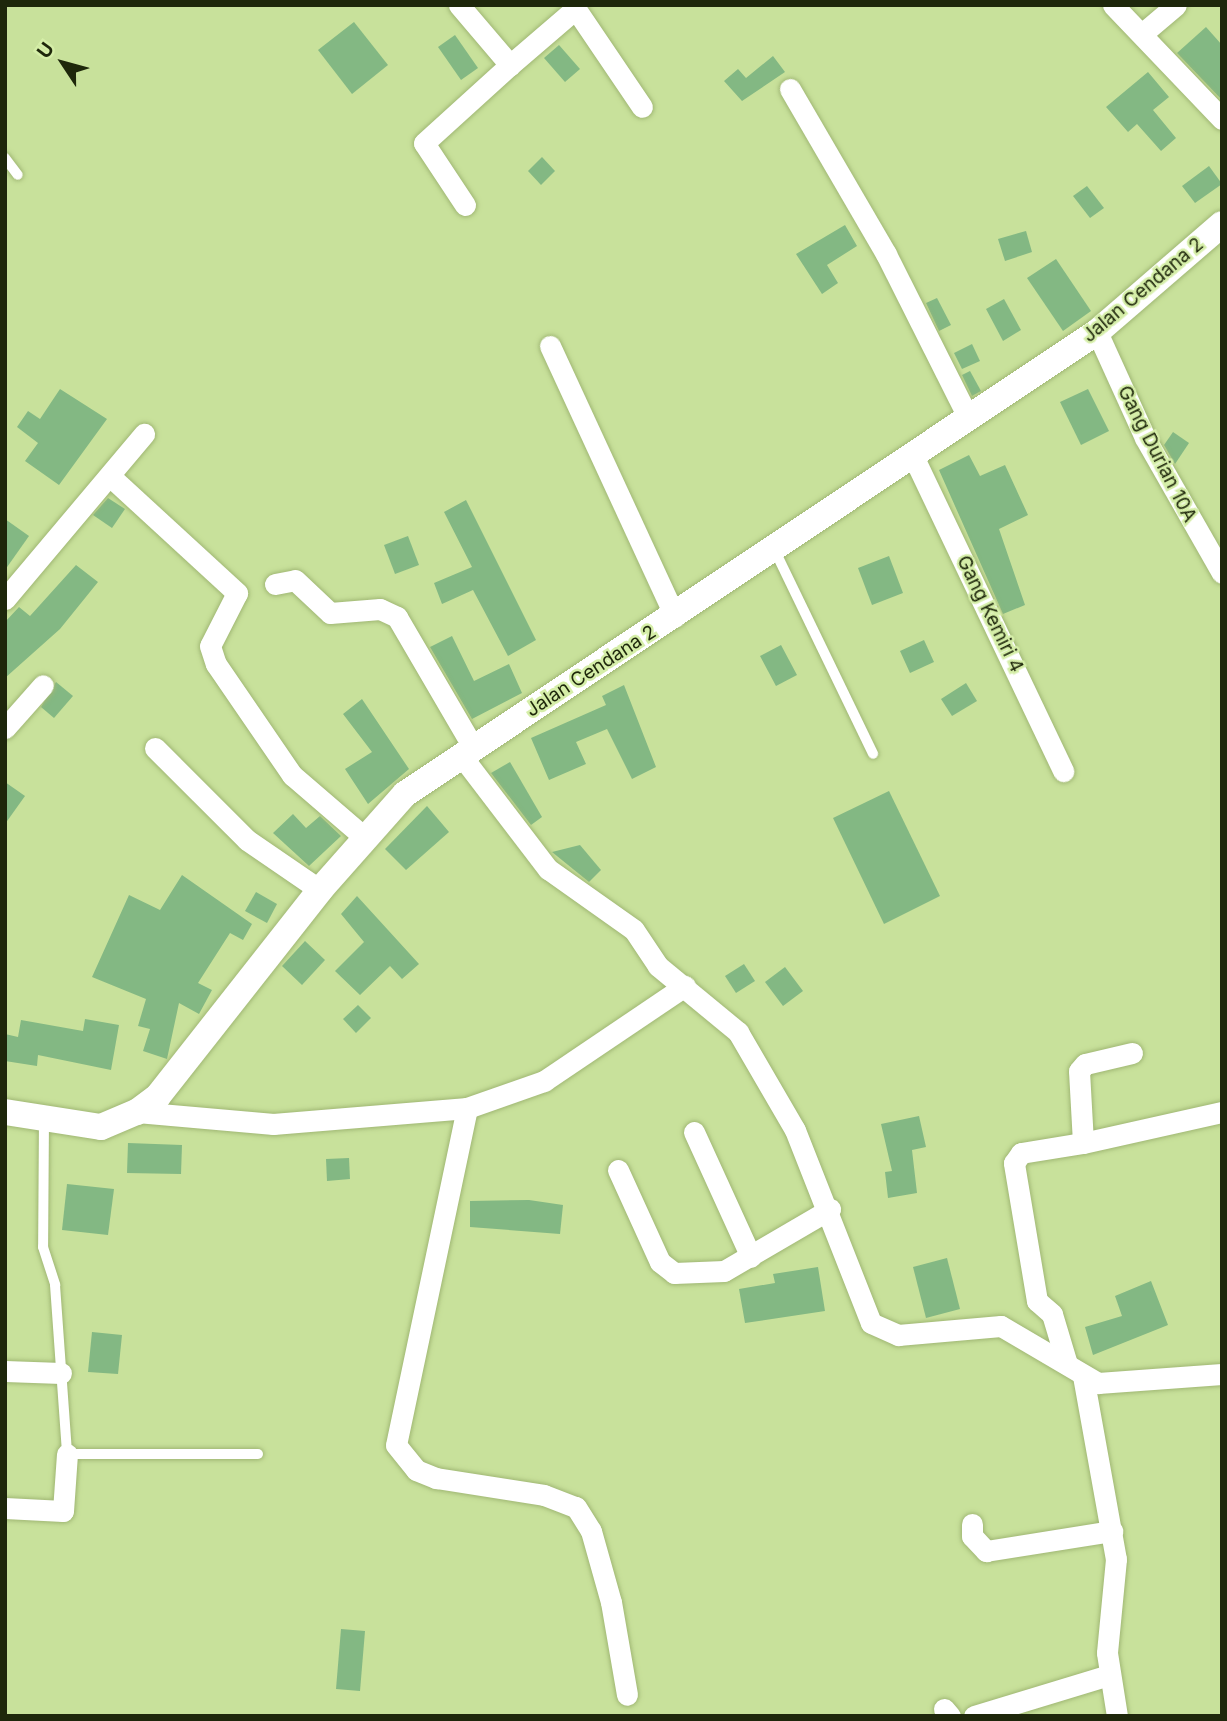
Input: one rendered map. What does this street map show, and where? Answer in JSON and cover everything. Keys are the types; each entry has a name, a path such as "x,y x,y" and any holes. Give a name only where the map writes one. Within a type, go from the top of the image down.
{"street":[{"path":"459,5 510,65"},
{"path":"1113,5 1143,33 1222,119"},
{"path":"1143,33 1176,5"},
{"path":"465,205 424,143 574,7 642,107"},
{"path":"790,89 886,254 968,417"},
{"name":"Jalan Cendana 2","path":"5,1112 101,1127 137,1112 158,1096 320,890 364,837 405,794 466,751 776,552 914,458 968,417 1097,332 1222,224"},
{"name":"Gang Durian 10A","path":"1097,332 1145,438 1220,565"},
{"path":"550,346 675,617"},
{"path":"5,599 112,478 144,433"},
{"name":"Gang Kemiri 4","path":"914,458 1063,771"},
{"path":"112,478 237,593 211,654 292,775 364,837"},
{"path":"275,584 295,580 330,613 380,609 397,617 466,751 548,869 634,930 658,966 738,1032 771,1080 830,1209 862,1305 881,1331 898,1335 1001,1326 1075,1370 1112,1385 1222,1374"},
{"path":"5,728 43,685"},
{"path":"155,748 247,840 320,890"},
{"path":"137,1112 273,1124 467,1108 544,1082 685,986"},
{"path":"1083,1143 1079,1071 1085,1064 1132,1054"},
{"path":"467,1108 396,1445 416,1470 436,1478 544,1495 576,1507 591,1531 611,1602 627,1695"},
{"path":"1118,1716 1109,1675 1112,1531 1075,1370 1052,1314 1037,1301 1014,1163 1021,1153 1083,1143 1222,1112"},
{"path":"694,1132 751,1257"},
{"path":"618,1170 660,1262 674,1273 710,1276 751,1257 830,1209"},
{"path":"5,1371 61,1373"},
{"path":"5,1508 63,1511 67,1454"},
{"path":"972,1524 972,1536 986,1551 1112,1531"},
{"path":"974,1716 1109,1675"}],"lane":[{"path":"5,158 18,175"},
{"path":"776,552 873,754"},
{"path":"44,1116 43,1247 55,1285 67,1454 258,1454"}],"building":[{"path":"354,22 388,65 352,94 318,50"},
{"path":"1206,27 1222,45 1222,100 1177,53"},
{"path":"455,35 478,68 461,80 438,47"},
{"path":"559,45 580,69 565,82 544,58"},
{"path":"773,56 785,72 742,101 724,81 738,69 746,78"},
{"path":"1148,72 1169,97 1153,110 1176,138 1161,151 1137,124 1128,132 1106,107"},
{"path":"542,157 555,171 541,185 528,171"},
{"path":"1209,166 1222,184 1195,203 1182,186"},
{"path":"1087,186 1104,208 1090,218 1073,196"},
{"path":"845,225 857,246 827,265 838,283 822,294 796,254"},
{"path":"1026,231 1032,252 1005,261 998,239"},
{"path":"1056,259 1091,311 1063,331 1027,278"},
{"path":"937,298 951,325 939,331 926,303"},
{"path":"1004,299 1021,330 1003,341 986,309"},
{"path":"972,344 980,361 962,369 954,353"},
{"path":"970,371 981,391 972,396 962,375"},
{"path":"60,389 107,419 59,485 25,461 38,443 17,427 28,411 40,419"},
{"path":"1088,389 1109,431 1081,445 1060,402"},
{"path":"1173,432 1189,443 1175,464 1164,445"},
{"path":"969,455 980,476 1005,465 1028,515 999,529 1025,605 1003,614 939,470"},
{"path":"108,498 125,509 112,528 93,515"},
{"path":"466,500 536,640 508,656 473,590 442,604 434,583 472,567 444,512"},
{"path":"5,519 29,536 5,570"},
{"path":"408,536 419,565 395,574 384,545"},
{"path":"889,556 903,593 872,605 858,568"},
{"path":"76,565 98,582 60,629 5,678 5,622 19,607 30,616"},
{"path":"452,636 474,681 509,664 522,693 472,719 430,647"},
{"path":"924,640 934,662 910,673 900,651"},
{"path":"781,645 797,675 776,686 760,656"},
{"path":"56,682 73,696 54,718 41,707"},
{"path":"966,683 977,701 952,716 941,699"},
{"path":"624,685 656,767 632,779 607,729 576,742 586,764 549,780 531,738 606,705 602,696"},
{"path":"362,699 409,769 368,804 345,769 372,752 343,714"},
{"path":"510,762 542,817 531,825 491,773"},
{"path":"5,782 25,796 5,824"},
{"path":"889,791 940,896 884,924 833,818"},
{"path":"427,806 449,832 406,870 385,849"},
{"path":"293,814 306,828 320,816 341,836 309,866 273,833"},
{"path":"580,845 601,870 589,882 552,852"},
{"path":"182,875 252,924 243,940 230,933 198,983 212,990 199,1014 179,1003 167,1059 143,1051 150,1029 138,1026 146,999 92,977 129,895 160,910"},
{"path":"256,892 277,904 267,923 245,911"},
{"path":"357,896 419,964 402,979 390,966 360,995 335,971 364,942 341,914"},
{"path":"305,941 325,960 302,985 282,966"},
{"path":"744,964 755,981 736,993 725,976"},
{"path":"785,967 803,991 783,1006 765,982"},
{"path":"358,1005 371,1018 356,1033 343,1019"},
{"path":"85,1019 119,1025 111,1070 38,1055 37,1066 5,1061 5,1034 18,1037 21,1020 83,1031"},
{"path":"919,1116 926,1147 912,1150 917,1193 888,1198 885,1172 892,1171 881,1124"},
{"path":"128,1143 182,1145 181,1174 127,1173"},
{"path":"349,1158 350,1179 327,1181 326,1159"},
{"path":"67,1184 114,1189 108,1235 62,1230"},
{"path":"529,1200 563,1205 560,1234 470,1227 470,1201"},
{"path":"947,1258 960,1309 926,1318 913,1267"},
{"path":"818,1267 825,1311 745,1323 739,1289 775,1283 773,1274"},
{"path":"1151,1281 1168,1325 1093,1355 1085,1327 1122,1316 1115,1296"},
{"path":"92,1332 122,1335 118,1374 88,1372"},
{"path":"341,1629 365,1631 360,1691 336,1689"}]}
